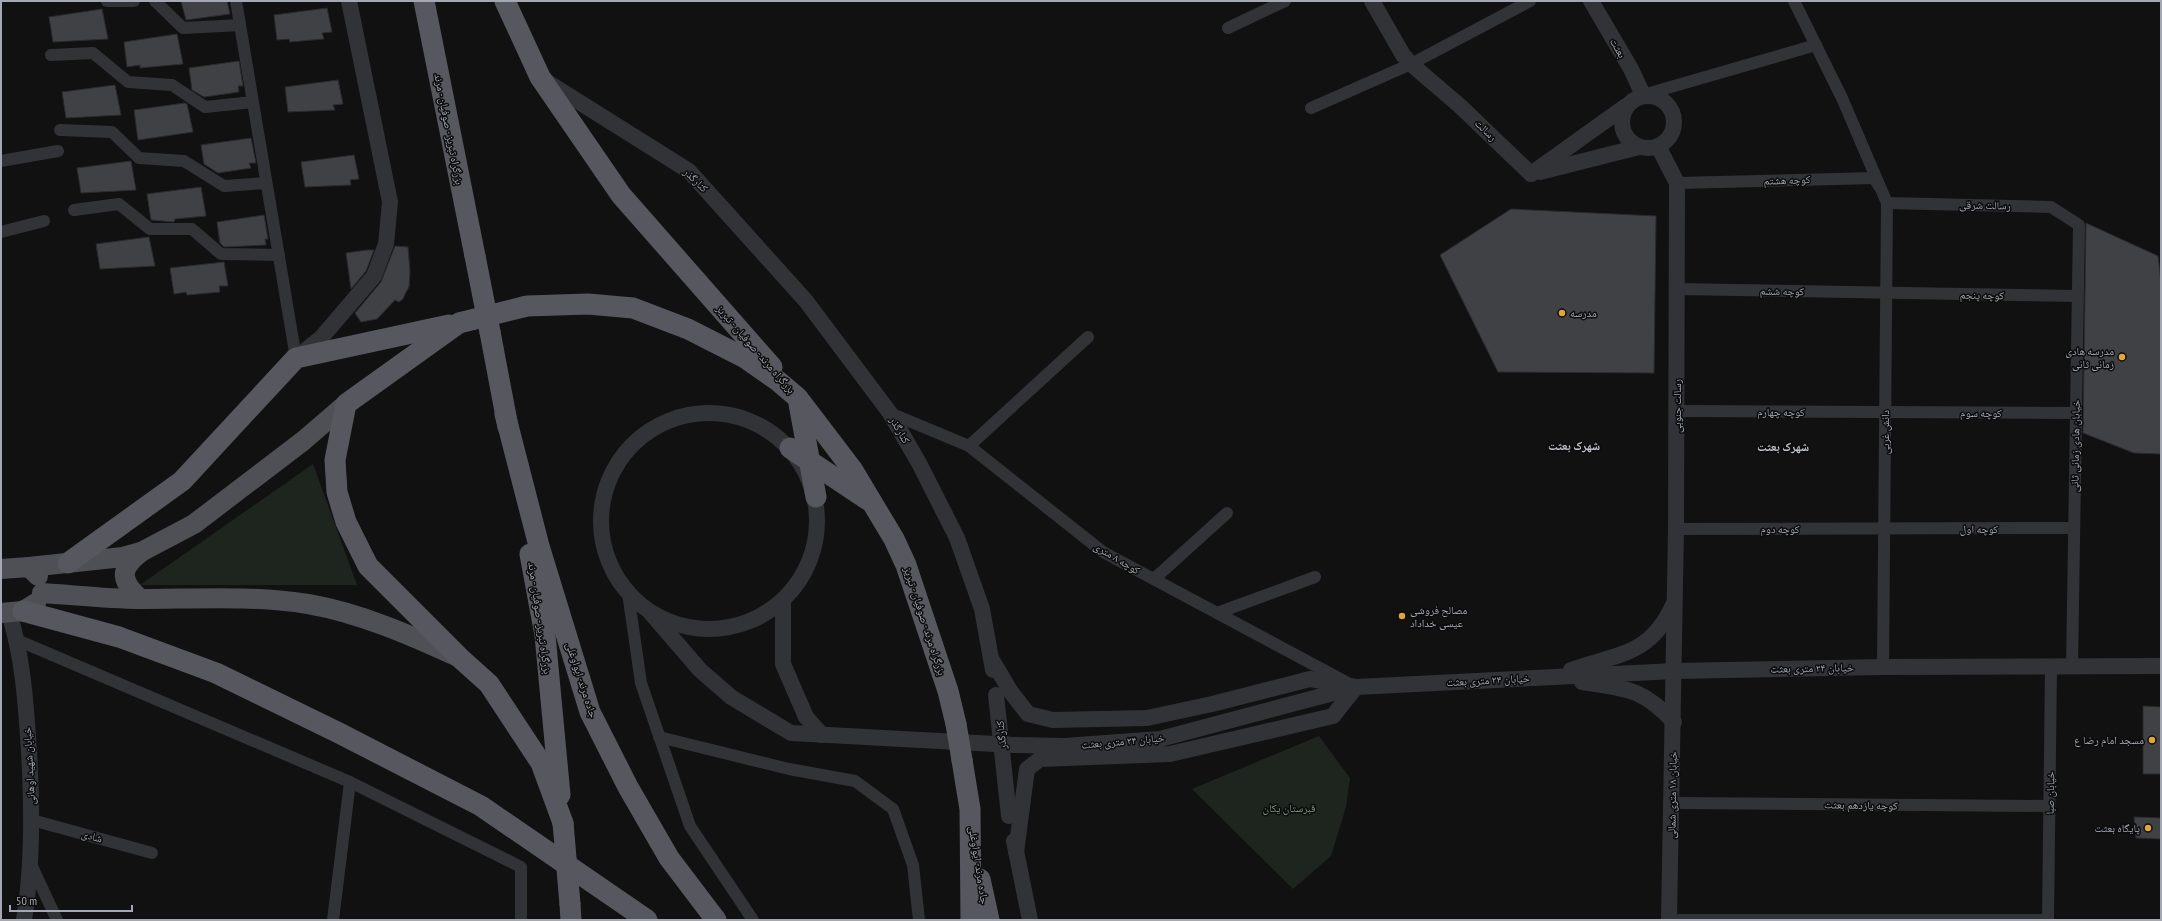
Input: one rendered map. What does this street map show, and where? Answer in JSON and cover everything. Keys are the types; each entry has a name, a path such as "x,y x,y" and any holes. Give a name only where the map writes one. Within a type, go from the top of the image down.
{"highway":[{"name":"بزرگراه تبریز - صوفیان - مرند","path":"424,1 490,332 544,635 563,823"},
{"name":"بزرگراه مرند - صوفیان - تبریز","path":"505,1 540,77 621,195 798,398 852,469 873,504 906,565 948,691 956,724 970,809"},
{"path":"68,563 182,481 296,358 459,323 527,306 588,304 633,308 688,329 745,358 778,381 798,398 816,497"},
{"path":"459,323 346,404 335,460 337,492 346,522 368,566 460,658 489,684 540,762 563,823 570,912"},
{"name":"جاده مرند- ایواوغلی","path":"505,414 539,546 590,712 628,787 670,858 716,920"},
{"path":"790,448 873,504"},
{"path":"11,613 119,637 216,673 339,733 481,806 647,920"},
{"path":"970,809 971,920"},
{"name":"جاده مرند- ایواوغلی","path":"970,809 988,920"}],"main road":[{"path":"1,570 123,557 141,552 194,524 303,441 346,404"},
{"path":"140,599 130,590 124,574 127,564 141,552"},
{"path":"11,613 36,604 42,593 41,578 29,567"},
{"path":"42,593 140,599 235,597 308,604 363,618 408,634 460,658"}],"street":[{"path":"107,1 134,1"},
{"path":"155,1 183,28 240,25"},
{"path":"236,1 296,358 321,338 374,276 386,244 390,202 348,1"},
{"path":"1228,28 1285,1"},
{"name":"رسالت","path":"1372,1 1403,55 1411,64 1460,106 1531,174"},
{"path":"1311,108 1411,64 1530,1"},
{"name":"بعثت","path":"1592,1 1631,69 1642,95"},
{"path":"1794,1 1842,98 1886,200"},
{"path":"1531,174 1634,99 1642,95 1816,45"},
{"path":"51,55 93,53 128,82 172,85 205,107 253,102"},
{"name":"کنارگذر","path":"540,77 689,171 806,301 890,413 919,463 957,538 982,609 992,660 1009,816 1030,920"},
{"path":"1531,174 1639,147 1649,148 1658,146 1666,141 1672,133 1675,124 1674,114 1669,105 1662,99 1652,95 1642,95"},
{"path":"1626,106 1622,115 1623,129 1631,141 1639,147"},
{"path":"60,130 112,132 139,158 184,161 224,186 266,182"},
{"name":"رسالت جنوبی","path":"1658,146 1678,183 1674,671"},
{"path":"1,161 58,151"},
{"name":"کوچه هشتم","path":"1678,183 1874,178 1886,200"},
{"name":"رسالت شرقی","path":"1886,200 2051,207 2079,225"},
{"name":"دانش غربی","path":"1883,667 1886,200"},
{"path":"74,210 119,204 150,228 192,229 221,254 279,255"},
{"path":"1,232 44,221"},
{"name":"خیابان هادی زمانی ثانی","path":"2072,667 2079,225"},
{"name":"کوچه ششم","path":"1678,289 1886,293"},
{"name":"کوچه پنجم","path":"1886,293 2077,296"},
{"path":"968,446 1088,337"},
{"name":"کوچه چهارم","path":"1677,411 1885,413"},
{"path":"714,412 742,417 768,429 790,448 806,471 816,497 818,526 813,553 801,579 783,600 759,617 732,627 697,628 676,624 650,612 628,593 612,570 602,544 600,515 608,481 618,462 636,440 659,424 686,414 714,412"},
{"name":"کوچه ۸ متری","path":"890,413 968,446 1103,552 1356,687"},
{"name":"کوچه سوم","path":"1885,413 2076,413"},
{"path":"1154,579 1228,513"},
{"name":"کوچه اول","path":"1884,530 2074,528"},
{"name":"کوچه دوم","path":"1676,529 1884,530"},
{"path":"1217,613 1315,577"},
{"path":"628,593 641,683 690,826 753,920"},
{"path":"783,600 783,664 806,716 822,735"},
{"path":"1550,677 1620,655 1639,647 1658,632 1666,620 1675,600"},
{"name":"خیابان ۲۴ متری بعثت","path":"650,612 700,670 731,696 791,733 1065,746 1160,740 1356,687 1674,671 1883,667 2161,666"},
{"name":"خیابان شهید اوهانی","path":"11,613 17,640 27,720 32,820 30,861 24,920"},
{"path":"17,640 350,782 521,867 521,920"},
{"path":"992,660 1011,692 1028,714 1053,720 1146,718 1212,704 1310,679 1356,687 1333,716 1170,754 1040,759 1027,769 1016,852"},
{"name":"خیابان صبا","path":"2048,920 2052,667"},
{"name":"خیابان ۱۸ متری شمالی","path":"1669,920 1674,671"},
{"path":"1550,677 1637,692 1659,707 1674,722"},
{"path":"660,737 789,770 855,781 893,809 913,864 920,920"},
{"path":"333,920 350,782"},
{"name":"کوچه یازدهم بعثت","path":"1672,803 2049,806"},
{"name":"شادی","path":"32,820 152,853"},
{"path":"30,861 57,920"},
{"path":"1669,920 2048,920"}],"green space":[{"path":"313,464 357,585 140,585"},
{"name":"قبرستان یکان","path":"1319,736 1350,778 1346,807 1331,856 1293,889 1192,789"}],"building":[{"path":"181,1 227,1 230,14 186,20"},
{"path":"327,8 332,32 322,33 324,39 290,42 289,39 277,40 274,15"},
{"path":"102,9 108,39 53,42 49,17"},
{"path":"177,34 183,64 140,68 140,65 127,67 124,42"},
{"path":"239,61 243,86 238,86 239,92 204,97 192,90 189,68"},
{"path":"338,80 343,104 333,105 335,110 288,112 285,87"},
{"path":"115,85 121,115 66,118 62,92"},
{"path":"185,103 187,104 193,132 138,140 134,110"},
{"path":"251,138 256,163 249,163 251,168 218,173 204,164 201,145"},
{"path":"354,155 359,179 350,180 351,185 305,187 301,162"},
{"path":"131,161 136,190 81,193 77,168"},
{"path":"201,187 206,216 175,219 174,222 151,220 147,194"},
{"name":"مدرسه","path":"1511,209 1656,216 1654,373 1498,372 1440,255"},
{"path":"264,215 268,239 265,239 266,245 224,247 220,243 217,222"},
{"name":"مدرسه هادی زمانی ثانی","path":"2086,223 2158,256 2161,282 2161,454 2134,453 2083,433"},
{"path":"149,237 155,266 100,269 96,244"},
{"path":"395,246 408,247 410,272 409,287 403,299 399,302 395,300 377,319 361,322 355,313 381,282"},
{"path":"374,250 366,271 351,289 346,253"},
{"path":"224,262 228,286 219,286 220,292 187,295 186,292 174,294 170,268"},
{"name":"مسجد امام رضا ع","path":"2143,706 2161,707 2161,774 2143,774"},
{"name":"پایگاه بعثت","path":"2134,817 2161,818 2161,839 2136,838"}],"place":[{"name":"مدرسه","path":"1562,313"},
{"name":"مدرسه هادی زمانی ثانی","path":"2122,357"},
{"name":"مصالح فروشی عیسی خداداد","path":"1402,616"},
{"name":"مسجد امام رضا ع","path":"2152,740"},
{"name":"پایگاه بعثت","path":"2148,828"}],"district":[{"name":"شهرک بعثت","path":"1574,446"},
{"name":"شهرک بعثت","path":"1783,447"}]}
